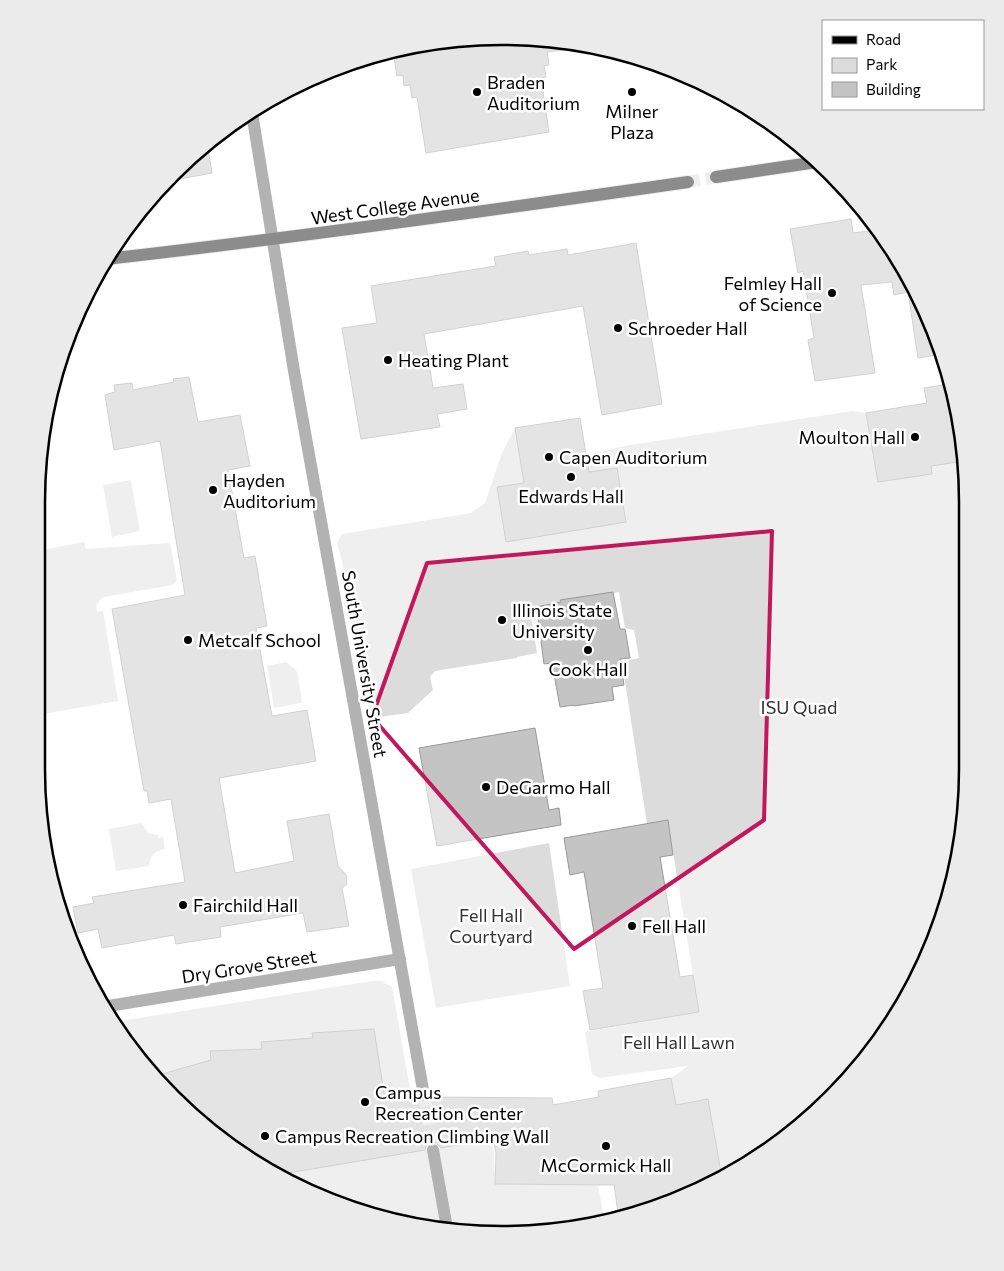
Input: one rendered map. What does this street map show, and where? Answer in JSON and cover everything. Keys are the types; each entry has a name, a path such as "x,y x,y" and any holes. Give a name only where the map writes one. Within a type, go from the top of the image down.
{"main road":[{"path":"716,177 809,163"},
{"name":"West College Avenue","path":"116,258 273,240 520,207 688,182"}],"street":[{"name":"South University Street","path":"253,119 294,371 424,1095"},
{"name":"Dry Grove Street","path":"111,1006 400,959"},
{"path":"433,1150 446,1222"}],"highlighted area":[{"path":"772,531 764,820 574,949 372,717 427,563"}],"green space":[{"name":"ISU Quad","path":"852,411 866,413 878,482 931,474 931,466 957,462 959,502 958,799 950,858 935,916 912,971 898,998 865,1047 846,1070 803,1113 780,1132 721,1170 708,1100 676,1105 671,1078 688,1066 599,1078 592,1074 585,1032 699,1012 668,821 647,824 622,662 639,658 634,630 625,628 619,592 530,611 537,653 435,671 430,677 433,690 408,713 379,717 369,711 337,543 342,534 471,513 485,503 502,453 515,428 524,483 497,487 625,522 617,468 589,473 586,455 624,446"},
{"path":"131,480 140,531 112,537 103,485"},
{"path":"84,542 86,549 170,543 177,580 175,583 104,597 96,607 97,612 103,611 118,701 45,713 45,549"},
{"path":"286,662 297,671 302,703 274,708 267,666"},
{"path":"141,823 148,833 158,835 158,838 163,837 165,849 154,854 149,866 116,871 109,829"},
{"name":"Fell Hall Courtyard","path":"549,843 570,986 436,1008 411,869"},
{"path":"379,980 392,987 421,1151 493,1139 495,1184 598,1185 604,1214 562,1222 532,1225 472,1225 413,1217 355,1202 327,1191 273,1165 224,1132 201,1113 158,1070 121,1021"}],"building":[{"name":"Braden Auditorium","path":"502,45 566,50 547,52 549,65 544,66 546,77 541,78 549,132 426,153 417,97 412,98 410,85 404,86 403,75 397,76 394,59 442,49"},
{"path":"208,152 212,173 179,179"},
{"name":"Felmley Hall of Science","path":"851,219 853,233 870,231 898,274 908,292 894,295 892,282 861,285 875,373 815,381 808,340 814,338 803,271 798,273 790,229"},
{"name":"Schroeder Hall","path":"636,243 662,404 602,415 583,306 424,334 433,388 463,384 467,409 437,414 440,427 361,439 342,328 377,323 371,286 496,266 494,257 528,251 529,255 567,249 568,255"},
{"name":"Felmley Hall of Science","path":"908,293 935,355 918,358"},
{"name":"Metcalf School","path":"189,377 198,422 240,415 250,466 228,470 244,558 255,556 267,626 256,628 272,716 307,710 316,761 219,778 235,873 294,861 287,821 329,814 338,866 346,875 347,884 342,888 349,926 307,932 303,913 220,927 221,937 176,944 174,935 102,948 98,929 78,933 73,907 94,903 92,897 185,882 171,799 149,803 147,791 144,791 112,609 185,595 160,441 114,450 105,395 115,392 114,385 132,383 133,390 174,382 173,379"},
{"name":"Moulton Hall","path":"943,385 950,413 957,462 931,466 932,474 878,482 866,413 927,403 924,388"},
{"name":"Edwards Hall","path":"580,418 589,472 617,468 626,522 506,542 497,487 524,483 515,428"},
{"name":"Cook Hall","path":"613,592 620,629 625,629 630,658 620,659 624,685 612,687 614,700 560,707 552,663 544,664 536,607 561,602 560,600"},
{"name":"DeGarmo Hall","path":"535,728 549,810 559,808 561,825 437,846 419,748"},
{"name":"Fell Hall","path":"668,820 673,855 660,857 680,977 693,975 699,1012 590,1030 583,991 603,988 584,872 570,875 564,838"},
{"name":"Campus Recreation Center","path":"374,1029 385,1099 402,1096 416,1097 418,1101 425,1103 430,1101 432,1097 552,1098 553,1105 599,1097 598,1091 671,1078 676,1105 708,1099 721,1170 677,1191 649,1202 618,1211 614,1185 495,1184 496,1153 493,1139 441,1148 432,1142 427,1144 425,1150 288,1173 273,1165 224,1132 201,1113 162,1074 211,1060 210,1051 262,1049 261,1042 313,1038 312,1033"}],"tunnel":[{"path":"688,182 716,177"},
{"path":"424,1095 433,1150"}],"place":[{"name":"Braden Auditorium","path":"477,92"},
{"name":"Milner Plaza","path":"632,92"},
{"name":"Felmley Hall of Science","path":"832,293"},
{"name":"Schroeder Hall","path":"618,328"},
{"name":"Heating Plant","path":"388,360"},
{"name":"Moulton Hall","path":"915,437"},
{"name":"Capen Auditorium","path":"549,457"},
{"name":"Edwards Hall","path":"571,477"},
{"name":"Hayden Auditorium","path":"213,490"},
{"name":"Illinois State University","path":"502,620"},
{"name":"Metcalf School","path":"188,640"},
{"name":"Cook Hall","path":"588,650"},
{"name":"DeGarmo Hall","path":"486,787"},
{"name":"Fairchild Hall","path":"183,905"},
{"name":"Fell Hall","path":"632,926"},
{"name":"Campus Recreation Center","path":"365,1102"},
{"name":"Campus Recreation Climbing Wall","path":"265,1136"},
{"name":"McCormick Hall","path":"606,1146"}],"park label":[{"name":"Fell Hall Lawn","path":"679,1042"}]}
